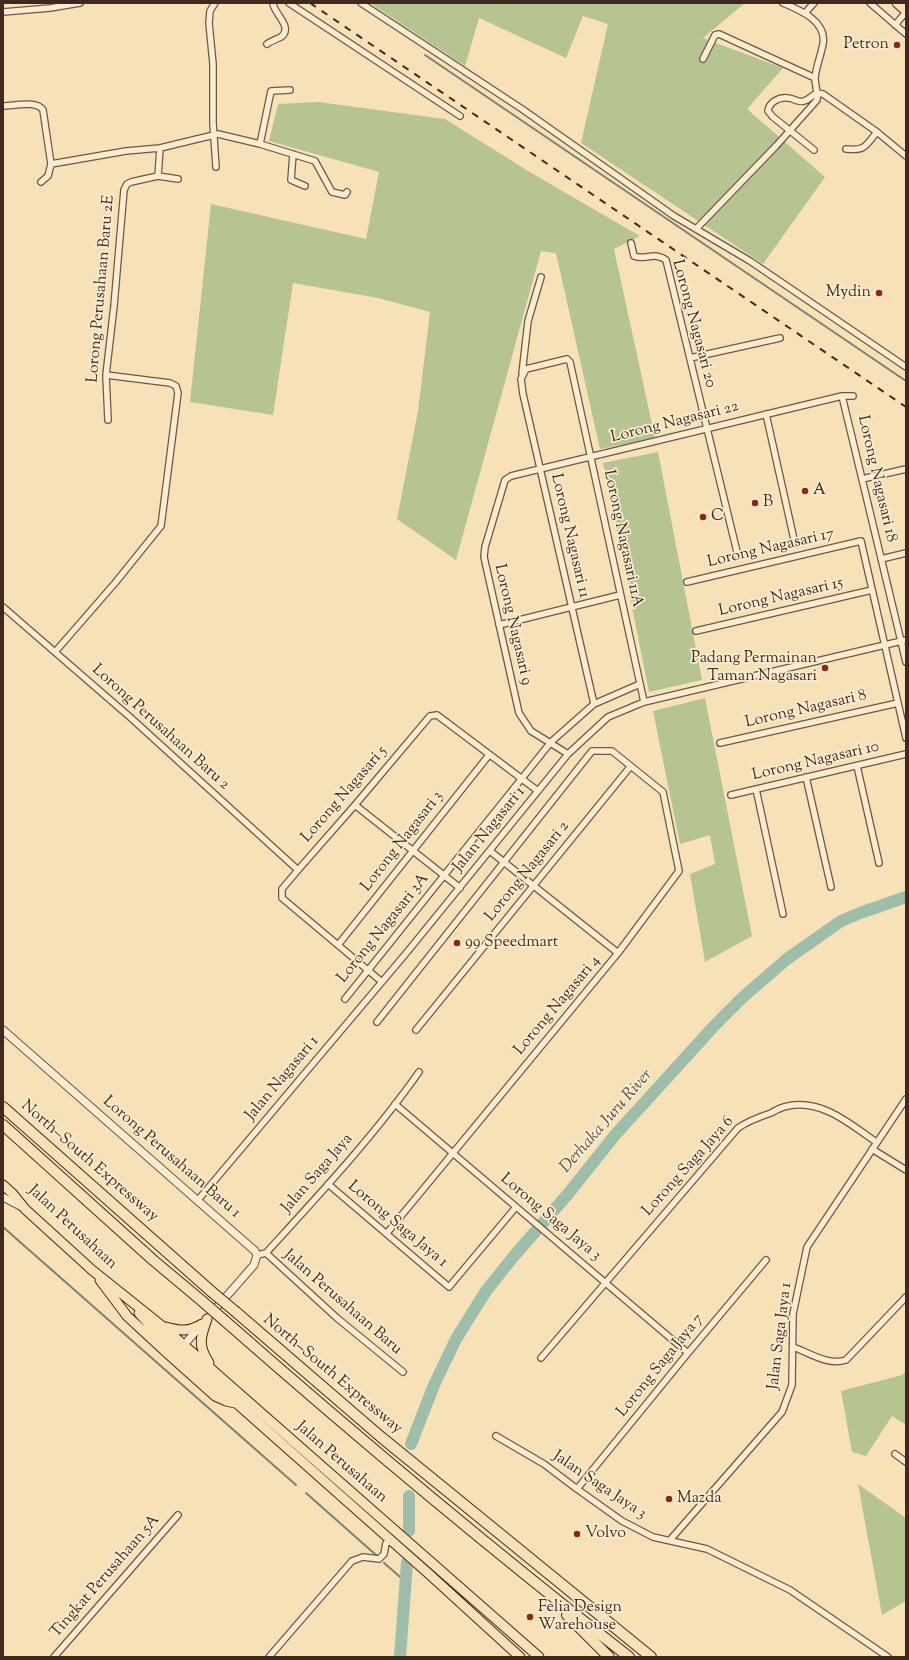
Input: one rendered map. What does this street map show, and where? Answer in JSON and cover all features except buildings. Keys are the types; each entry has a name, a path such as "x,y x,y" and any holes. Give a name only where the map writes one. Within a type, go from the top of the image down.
{"highway":[{"name":"North–South Expressway","path":"3,1107 212,1292 375,1432 651,1657"},
{"name":"North–South Expressway","path":"3,1125 154,1260 414,1484 629,1657"},
{"path":"539,1586 609,1657"}],"main road":[{"path":"897,3 906,11"},
{"name":"Jalan Perusahaan","path":"3,1185 12,1193 25,1209 92,1270 162,1326 181,1348 238,1404 520,1657"},
{"path":"92,1270 127,1316 167,1354 215,1396 238,1404"},
{"name":"Jalan Perusahaan","path":"121,1292 155,1331 212,1370 539,1657"},
{"path":"162,1326 183,1331 194,1329 205,1322"},
{"path":"205,1322 202,1331 201,1344 212,1370"}],"street":[{"path":"3,12 50,8 80,3"},
{"path":"214,3 210,11 209,23 213,64 213,123 215,134 216,167"},
{"path":"267,44 282,36 285,30 284,24 274,10 273,3"},
{"path":"289,3 460,116"},
{"path":"361,3 522,109 696,230 757,265 906,367"},
{"path":"696,230 790,131 817,100 815,78 824,43 824,36 818,25 805,13 783,3"},
{"path":"805,13 814,3"},
{"path":"870,3 906,34"},
{"path":"895,25 906,11"},
{"path":"703,59 715,35 719,34 815,78"},
{"path":"260,144 271,91 290,90"},
{"path":"814,150 773,117 768,111 769,107 774,102 780,99 788,98 799,102 804,101 817,92"},
{"path":"817,92 831,99 877,132 906,156"},
{"path":"3,106 33,104 41,107 43,110 51,164 48,176 41,182"},
{"path":"846,148 855,150 864,148 877,132"},
{"path":"51,164 126,151 160,148 215,134 260,144 315,161 332,192 345,195 347,192"},
{"path":"160,148 158,176 178,179"},
{"path":"293,154 290,180 305,186"},
{"name":"Lorong Perusahaan Baru 2E","path":"108,420 106,375 114,306 124,190 127,184 158,176"},
{"name":"Lorong Nagasari 20","path":"630,243 634,256 638,258 656,255 666,260 738,556"},
{"name":"Lorong Nagasari 11","path":"541,277 528,321 521,379 522,394 573,607 594,704"},
{"path":"690,358 780,338"},
{"name":"Lorong Nagasari 11A","path":"522,375 526,368 567,359 570,362 644,702"},
{"path":"54,652 115,583 161,526 178,393 176,386 170,383 106,375"},
{"name":"Lorong Nagasari 22","path":"505,480 511,476 766,414 842,396 853,396"},
{"name":"Lorong Nagasari 18","path":"842,396 881,559 904,641 906,662"},
{"path":"766,414 795,544"},
{"path":"862,478 906,470"},
{"name":"Lorong Nagasari 9","path":"505,480 485,547 484,557 519,713 531,731 551,742 568,754"},
{"name":"Lorong Nagasari 17","path":"687,582 860,541 872,590"},
{"path":"881,559 906,554"},
{"path":"872,590 906,738"},
{"name":"Lorong Nagasari 15","path":"696,631 872,590"},
{"path":"499,625 620,595"},
{"name":"Lorong Perusahaan Baru 2","path":"3,607 135,723 298,870"},
{"name":"Jalan Nagasari 1","path":"198,1200 460,888 568,754 608,717 644,702 904,641"},
{"name":"Jalan Nagasari 1","path":"444,875 551,742 594,704 640,684"},
{"name":"Lorong Nagasari 8","path":"720,743 898,703"},
{"name":"Lorong Nagasari 5","path":"338,945 282,898 282,889 355,806 430,716 437,715 488,755"},
{"path":"377,1022 592,752 612,751 630,766"},
{"name":"Lorong Nagasari 10","path":"731,795 906,754"},
{"path":"488,755 538,791"},
{"name":"Lorong Nagasari 3","path":"338,945 488,755"},
{"name":"Lorong Nagasari 4","path":"387,1233 618,953 679,871 663,792 630,766"},
{"name":"Lorong Nagasari 2","path":"416,1030 630,766"},
{"path":"857,766 879,863"},
{"path":"806,777 831,887"},
{"path":"756,789 784,914"},
{"path":"355,806 460,888"},
{"path":"490,851 618,953"},
{"name":"Lorong Nagasari 3A","path":"345,999 444,875"},
{"path":"338,945 382,982"},
{"name":"Lorong Perusahaan Baru 1","path":"3,1030 198,1200 257,1255"},
{"name":"Jalan Saga Jaya","path":"266,1253 328,1184 395,1104 419,1072"},
{"name":"Jalan Saga Jaya 1","path":"670,1540 782,1412 792,1385 794,1314 807,1246 906,1099"},
{"name":"Lorong Saga Jaya 3","path":"395,1104 688,1353"},
{"name":"Lorong Saga Jaya 6","path":"541,1358 738,1128 748,1121 787,1106 809,1105 840,1117 876,1142"},
{"path":"872,1149 906,1170"},
{"name":"Lorong Saga Jaya 1","path":"328,1184 450,1287 516,1207"},
{"path":"3,1197 25,1209"},
{"path":"167,1354 181,1348 254,1265 257,1255 266,1253"},
{"name":"Jalan Perusahaan Baru","path":"266,1253 337,1318 403,1372"},
{"name":"Lorong Saga Jaya 7","path":"577,1490 688,1353 766,1260"},
{"path":"793,1347 834,1363 846,1360 906,1297"},
{"name":"Jalan Saga Jaya 3","path":"496,1436 544,1464 577,1490 622,1521 653,1537 707,1549 790,1590 888,1657"},
{"path":"895,1454 906,1462"},
{"name":"Tingkat Perusahaan 5A","path":"54,1657 178,1515"},
{"path":"269,1657 352,1561 359,1558 379,1559 384,1554 386,1544 388,1542 394,1543"}],"green space":[{"path":"370,3 745,3 703,38 783,68 747,109 825,177 763,264 581,143 608,24 583,16 566,58 479,18 465,66"},
{"path":"318,102 445,119 528,171 640,236 614,249 655,438 600,449 556,253 541,251 456,560 397,519 418,411 430,312 378,298 293,283 273,415 190,402 211,204 366,239 379,172 269,141 278,104"},
{"path":"658,452 702,680 649,692 603,463"},
{"path":"705,698 752,936 705,962 690,874 715,864 710,835 680,844 653,711"},
{"path":"906,1371 906,1425 892,1416 866,1456 852,1452 841,1391 902,1375"},
{"path":"858,1484 906,1518 906,1601 882,1615"}],"waterway":[{"path":"425,55 906,381"},
{"name":"Derhaka Juru River","path":"411,1444 434,1385 456,1339 486,1291 514,1256 568,1194 615,1135 715,1025 743,997 787,959 841,921 906,897"},
{"path":"3,1227 296,1485"},
{"path":"306,1493 376,1555"},
{"path":"409,1496 409,1531"},
{"path":"384,1563 406,1582"},
{"path":"400,1657 407,1563"}],"railway":[{"path":"310,3 906,407"}],"place":[{"name":"Petron","path":"897,45"},
{"name":"Mydin","path":"879,293"},
{"name":"A","path":"805,491"},
{"name":"B","path":"755,503"},
{"name":"C","path":"703,517"},
{"name":"Padang Permainan Taman Nagasari","path":"825,668"},
{"name":"99 Speedmart","path":"457,943"},
{"name":"Mazda","path":"669,1499"},
{"name":"Volvo","path":"577,1534"},
{"name":"Felia Design Warehouse","path":"530,1617"}]}
